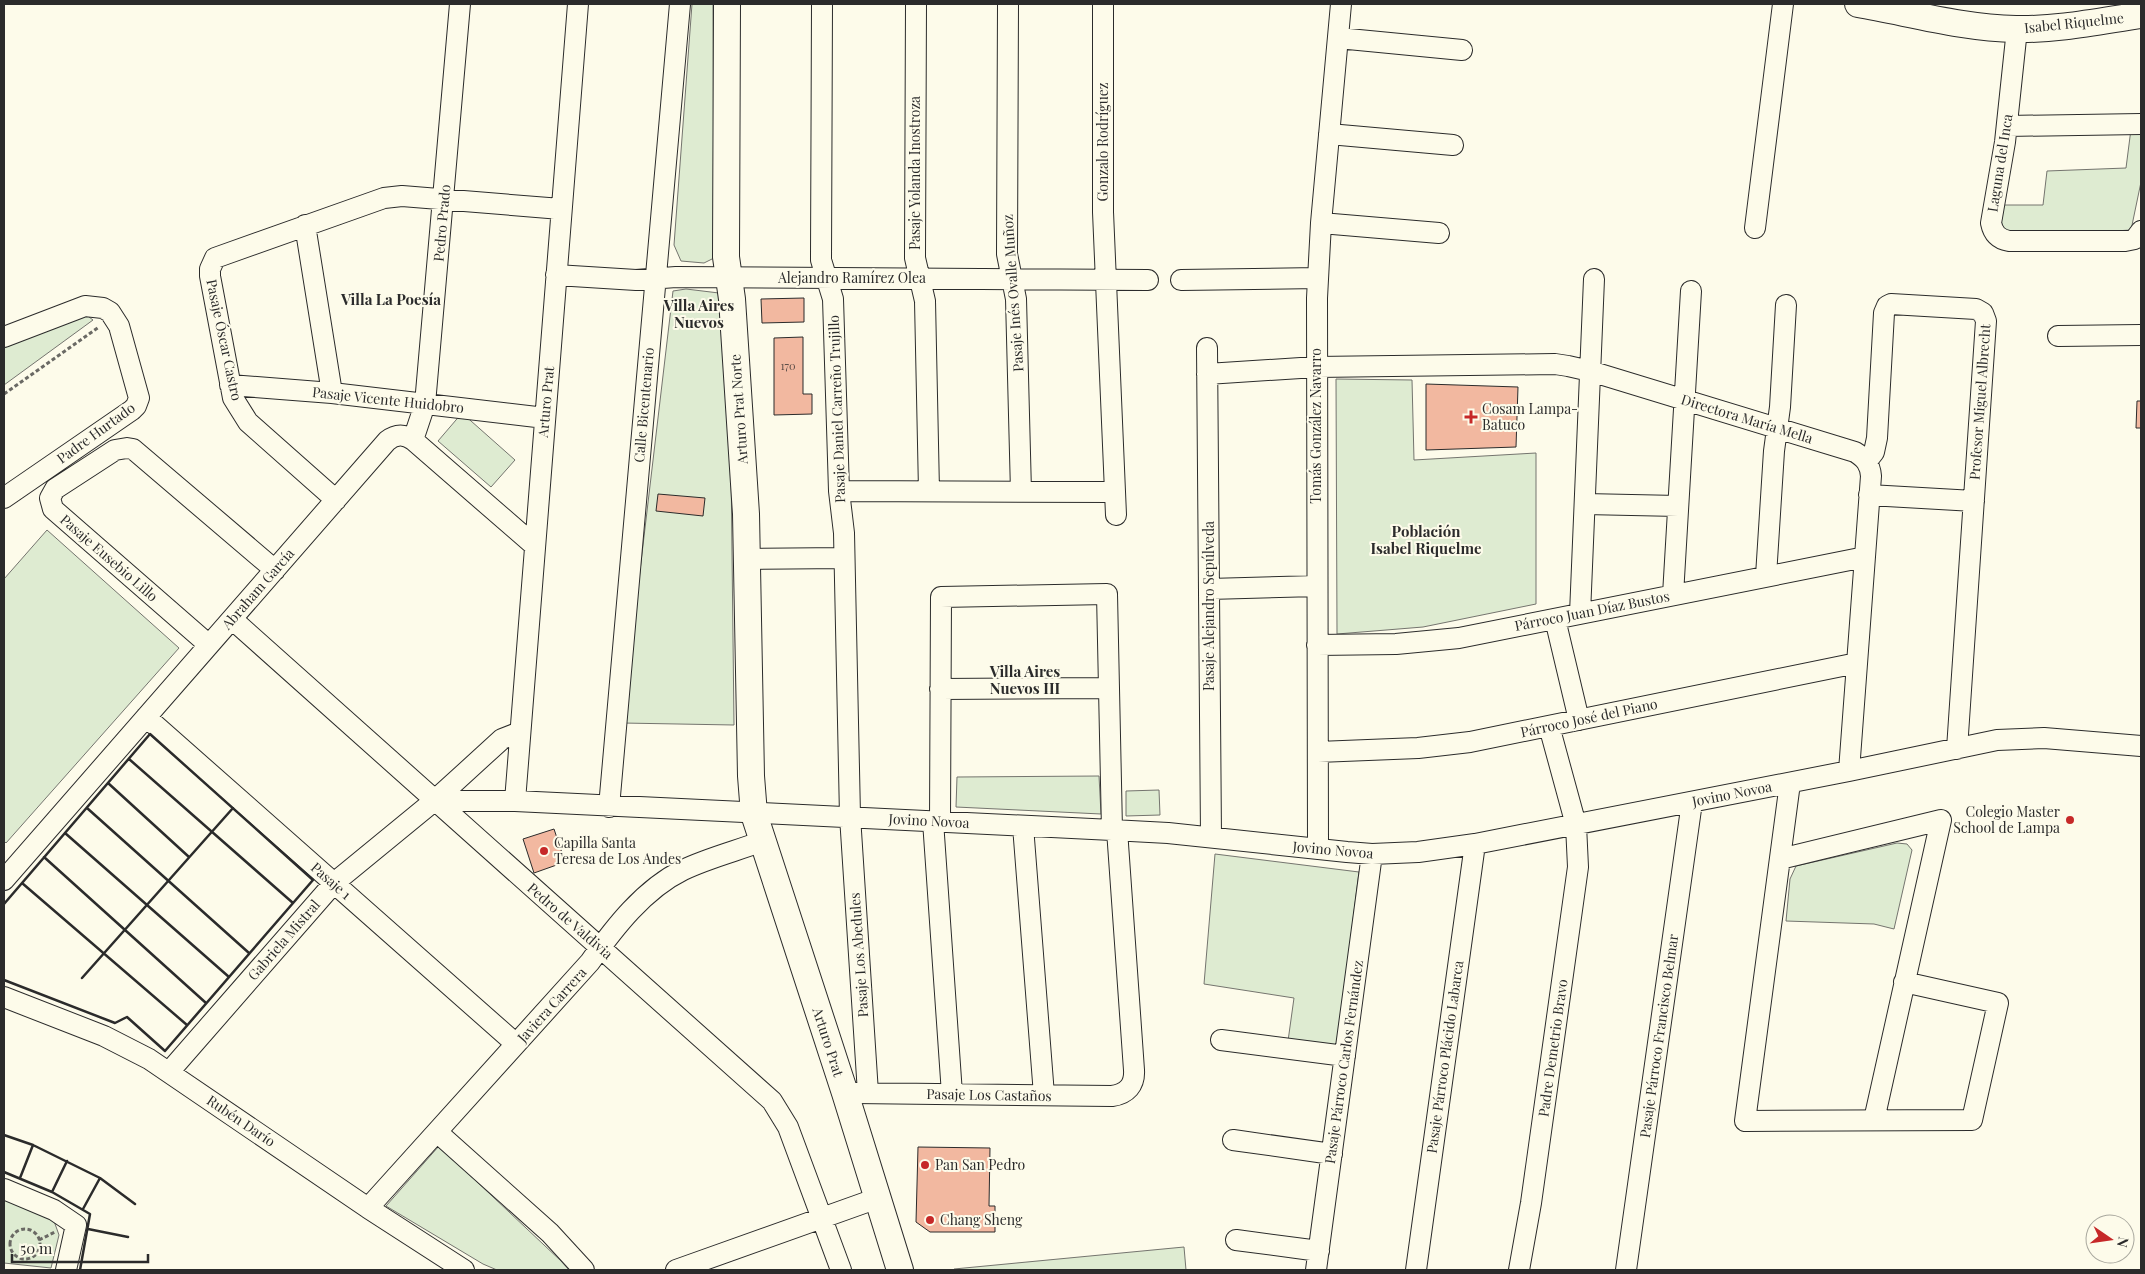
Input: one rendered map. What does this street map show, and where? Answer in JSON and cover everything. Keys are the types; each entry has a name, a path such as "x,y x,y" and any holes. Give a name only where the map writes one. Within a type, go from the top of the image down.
{"main road":[{"name":"Arturo Prat Norte","path":"727,4 726,257 742,444 748,559 751,776 754,814"},
{"name":"Isabel Riquelme","path":"1858,4 1977,26 2017,29 2057,27 2141,15"},
{"name":"Arturo Prat","path":"754,814 856,1093 878,1198 900,1270"}],"street":[{"name":"Pedro Prado","path":"413,440 425,404 460,4"},
{"name":"Arturo Prat","path":"515,801 578,4"},
{"name":"Calle Bicentenario","path":"609,807 680,4"},
{"name":"Pasaje Daniel Carreño Trujillo","path":"822,4 821,260 833,299 839,491 844,533 850,816"},
{"name":"Pasaje Yolanda Inostroza","path":"916,4 915,258 925,301 929,491"},
{"name":"Pasaje Inés Ovalle Muñoz","path":"1008,4 1007,254 1016,299 1020,492"},
{"name":"Gonzalo Rodríguez","path":"1103,4 1103,212 1116,515"},
{"name":"Tomás González Navarro","path":"1318,849 1316,367 1318,278 1321,223 1341,4"},
{"path":"1755,228 1783,4"},
{"name":"Laguna del Inca","path":"2017,29 2007,126 1991,223 1994,233 1998,237 2009,241 2125,241 2136,239 2141,231"},
{"path":"1338,38 1462,50"},
{"path":"2007,126 2141,124"},
{"path":"1329,134 1453,145"},
{"name":"Pasaje Óscar Castro","path":"336,500 248,422 237,406 230,385 210,276 211,263 220,255 384,198 402,196 561,209"},
{"path":"1321,223 1438,233"},
{"path":"305,225 332,393"},
{"name":"Alejandro Ramírez Olea","path":"556,275 636,280 729,278 1148,280"},
{"path":"1181,280 1318,278"},
{"path":"1580,614 1594,279"},
{"path":"1673,595 1691,291"},
{"name":"Profesor Miguel Albrecht","path":"1867,461 1874,452 1877,438 1884,314 1887,306 1891,304 1980,310 1985,316 1986,321 1957,749"},
{"path":"1766,576 1786,305"},
{"path":"4,337 85,306 103,308 114,316"},
{"name":"Padre Hurtado","path":"4,498 136,406 138,395 119,326 114,316"},
{"path":"2058,336 2141,335"},
{"name":"Pasaje Alejandro Sepúlveda","path":"1207,348 1211,837"},
{"name":"Directora María Mella","path":"1316,367 1555,364 1590,370 1685,399 1855,452 1867,461"},
{"path":"1208,374 1316,367"},
{"name":"Pasaje Vicente Huidobro","path":"230,385 332,393 545,418"},
{"name":"Abraham García","path":"4,880 387,441 400,435 407,436 413,440"},
{"path":"413,440 535,546"},
{"name":"Pasaje Eusebio Lillo","path":"209,645 54,508 50,498 55,489 115,450 121,448 133,449 275,570"},
{"path":"1850,771 1871,476 1867,461"},
{"path":"839,491 1114,492"},
{"path":"1869,495 1974,501"},
{"path":"1585,504 1678,506"},
{"name":"Párroco Juan Díaz Bustos","path":"1317,645 1437,642 1865,557"},
{"path":"748,559 844,558"},
{"path":"1209,589 1317,586"},
{"path":"952,1094 936,822 941,597 1107,594 1115,830"},
{"path":"1555,619 1579,720"},
{"name":"Pedro de Valdivia","path":"232,620 772,1100 788,1126 841,1270"},
{"name":"Párroco José del Piano","path":"1318,752 1446,746 1857,663"},
{"path":"940,690 1109,688"},
{"name":"Pasaje 1","path":"146,718 516,1044"},
{"name":"Padre Demetrio Bravo","path":"1519,1270 1532,1203 1575,886 1578,850 1576,825 1548,726"},
{"name":"Gabriela Mistral","path":"169,1072 334,883 434,801 502,739 520,732"},
{"name":"Jovino Novoa","path":"515,801 1115,830 1211,837 1372,854 1428,851 1475,844 1790,783 1997,740 2019,738 2141,746"},
{"path":"1790,783 1745,1121 1972,1120 1998,1003 1904,982"},
{"path":"434,801 515,801"},
{"name":"Pasaje Párroco Francisco Belmar","path":"1626,1270 1692,802"},
{"name":"Pasaje Los Abedules","path":"850,816 856,1093"},
{"path":"1780,859 1941,820 1874,1120"},
{"path":"1022,826 1044,1096"},
{"name":"Pasaje Los Castaños","path":"856,1093 1112,1096 1119,1095 1130,1088 1134,1070 1115,830"},
{"name":"Javiera Carrera","path":"368,1208 648,895 670,877 694,865 763,842"},
{"name":"Pasaje Párroco Plácido Labarca","path":"1416,1270 1475,844"},
{"name":"Pasaje Párroco Carlos Fernández","path":"1318,1260 1372,854"},
{"name":"Rubén Darío","path":"4,997 104,1036 129,1048 169,1072 368,1208 464,1270"},
{"path":"1221,1040 1345,1056"},
{"path":"437,1132 550,1233 584,1270"},
{"path":"1233,1140 1332,1154"},
{"path":"4,1189 54,1210 76,1226 66,1270"},
{"path":"676,1270 878,1198"},
{"path":"1236,1240 1318,1260"}],"path":[{"path":"4,394 114,316"},
{"path":"4,1242 10,1240 17,1231 26,1229 38,1236 40,1246 36,1255 31,1258 21,1259 12,1253 10,1240"}],"green space":[{"path":"692,4 713,4 714,258 704,263 681,261 674,245"},
{"path":"2131,129 2141,130 2141,182 2131,230 2015,237 2007,235 2000,222 2002,205 2043,205 2047,171 2126,168"},
{"path":"686,289 719,293 731,464 734,725 622,723 673,291"},
{"path":"85,314 93,320 4,385 4,348"},
{"path":"1336,379 1412,380 1414,460 1536,453 1536,604 1423,627 1337,634"},
{"path":"462,413 515,460 491,487 438,441"},
{"path":"47,530 179,648 6,843 4,841 4,579"},
{"path":"1099,776 1101,814 956,807 957,777"},
{"path":"1159,790 1160,815 1126,816 1126,791"},
{"path":"1897,843 1907,844 1912,850 1894,929 1874,924 1786,921 1790,879 1796,866"},
{"path":"1215,854 1359,872 1337,1048 1288,1041 1294,998 1204,984"},
{"path":"439,1146 569,1270 497,1270 483,1264 386,1206"},
{"path":"4,1198 54,1221 59,1235 51,1268 4,1263"},
{"path":"1184,1247 1186,1270 954,1270 954,1269"}],"building":[{"path":"804,298 804,322 762,323 761,299"},
{"path":"803,337 803,394 812,394 812,414 774,415 774,338"},
{"name":"Cosam Lampa- Batuco","path":"1426,384 1518,387 1516,447 1426,450"},
{"path":"2137,401 2141,401 2141,428 2136,428"},
{"path":"658,494 705,498 703,516 656,511"},
{"name":"Capilla Santa Teresa de Los Andes","path":"554,829 565,862 534,873 523,839"},
{"path":"918,1147 990,1148 989,1206 995,1206 995,1232 930,1232 916,1222"}],"wall":[{"path":"4,904 150,734 313,880 165,1051 127,1017 115,1023 4,980"},
{"path":"129,759 293,903"},
{"path":"108,783 189,857"},
{"path":"87,808 249,953"},
{"path":"82,978 233,808"},
{"path":"65,833 229,977"},
{"path":"44,857 206,1003"},
{"path":"22,883 187,1025"},
{"path":"4,1135 33,1145 100,1178 135,1204"},
{"path":"20,1178 33,1145"},
{"path":"52,1192 67,1161"},
{"path":"4,1172 52,1192 90,1214 80,1270"},
{"path":"83,1209 100,1178"},
{"path":"88,1229 128,1237"}],"place":[{"name":"Cosam Lampa- Batuco","path":"1471,417"},
{"name":"Colegio Master School de Lampa","path":"2070,820"},
{"name":"Capilla Santa Teresa de Los Andes","path":"544,851"},
{"name":"Pan San Pedro","path":"925,1165"},
{"name":"Chang Sheng","path":"930,1220"}],"district":[{"name":"Villa La Poesía","path":"391,300"},
{"name":"Villa Aires Nuevos","path":"699,314"},
{"name":"Población Isabel Riquelme","path":"1426,540"},
{"name":"Villa Aires Nuevos III","path":"1025,680"}]}
